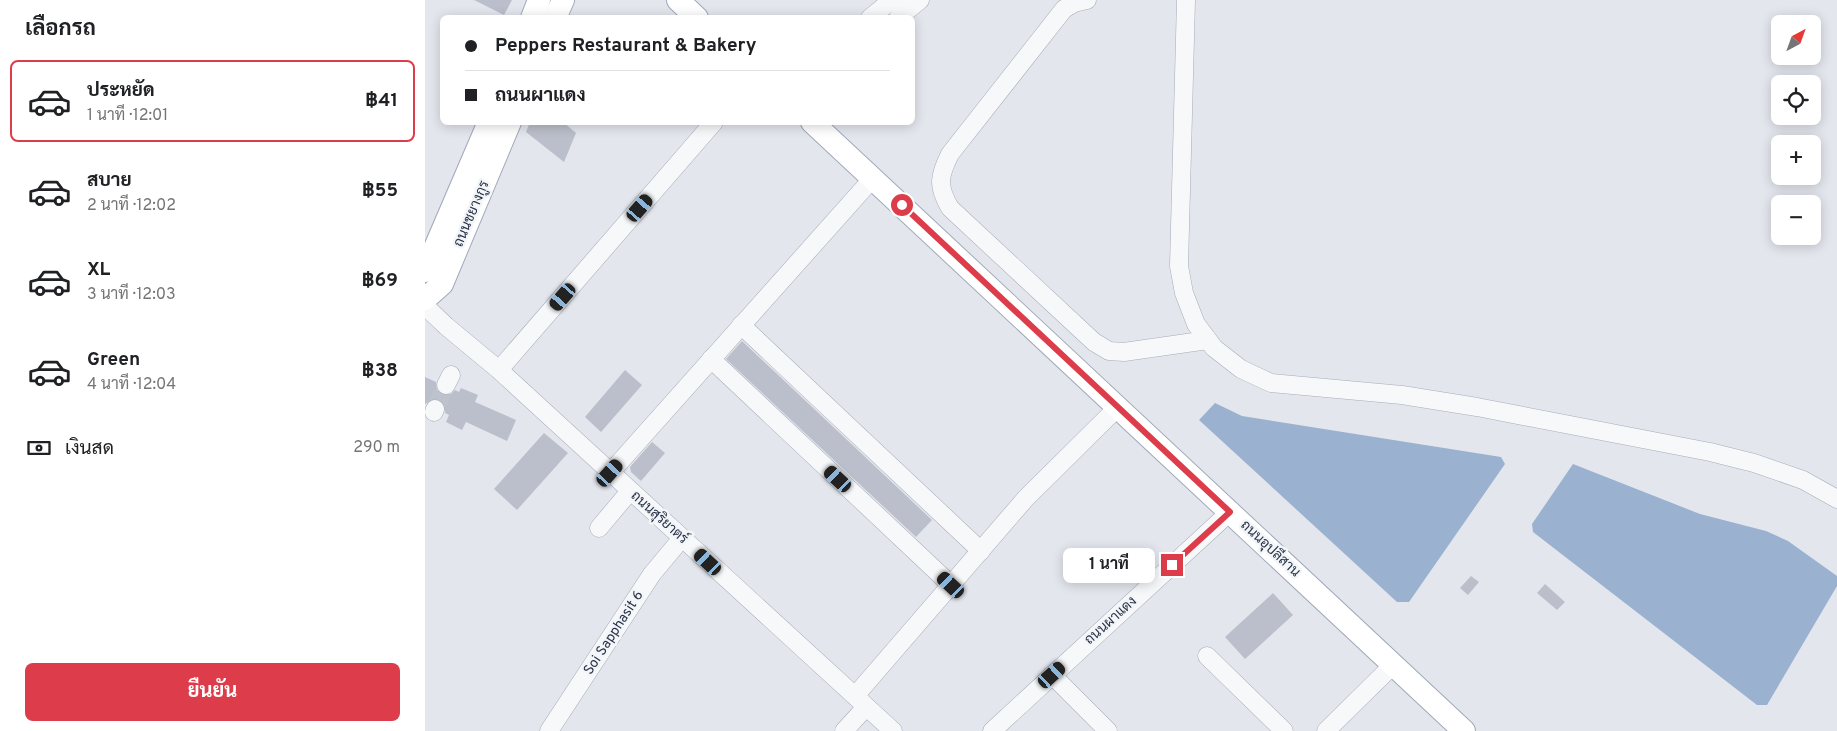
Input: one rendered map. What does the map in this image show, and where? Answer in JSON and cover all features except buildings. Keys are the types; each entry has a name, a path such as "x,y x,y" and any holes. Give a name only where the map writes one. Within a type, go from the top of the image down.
{"main road":[{"path":"533,15 539,0"},
{"path":"556,15 563,0"},
{"path":"678,0 694,15"},
{"name":"ถนนชยางกูร","path":"425,271 488,125"},
{"name":"ถนนชยางกูร","path":"425,299 442,284 509,125"},
{"name":"ถนนอุปลีสาน","path":"815,125 1464,731"}],"street":[{"path":"874,15 887,4 897,0"},
{"path":"902,15 920,0"},
{"path":"1087,0 1075,3 1064,9 950,154 943,166 940,182 942,195 949,208 1094,342 1109,351 1123,352 1209,340"},
{"path":"1186,0 1179,266 1184,293 1196,324 1214,348 1241,369 1271,383 1402,395 1477,407 1710,452 1754,463 1803,480 1837,499"},
{"path":"499,370 711,125"},
{"path":"610,473 873,178"},
{"name":"ถนนสุริยาตร์","path":"425,306 439,321 499,370 893,731"},
{"path":"741,325 981,551"},
{"path":"711,359 951,585"},
{"path":"844,731 861,701 951,585 1026,498 1119,407"},
{"path":"599,528 630,491"},
{"name":"ถนนผาแดง","path":"992,731 1230,512"},
{"name":"Soi Sapphasit 6","path":"549,731 652,574 682,538"},
{"path":"1207,656 1284,731"},
{"path":"1326,731 1393,665"},
{"path":"1052,675 1108,731"}],"water":[{"path":"1215,403 1242,416 1501,457 1505,464 1409,602 1397,602 1199,420"},
{"path":"1573,464 1700,514 1766,531 1788,541 1837,576 1837,586 1767,705 1757,705 1533,532 1532,524"}],"tunnel":[{"path":"435,409 446,385"}],"route":[{"path":"902,205 1230,512 1172,565"}]}
